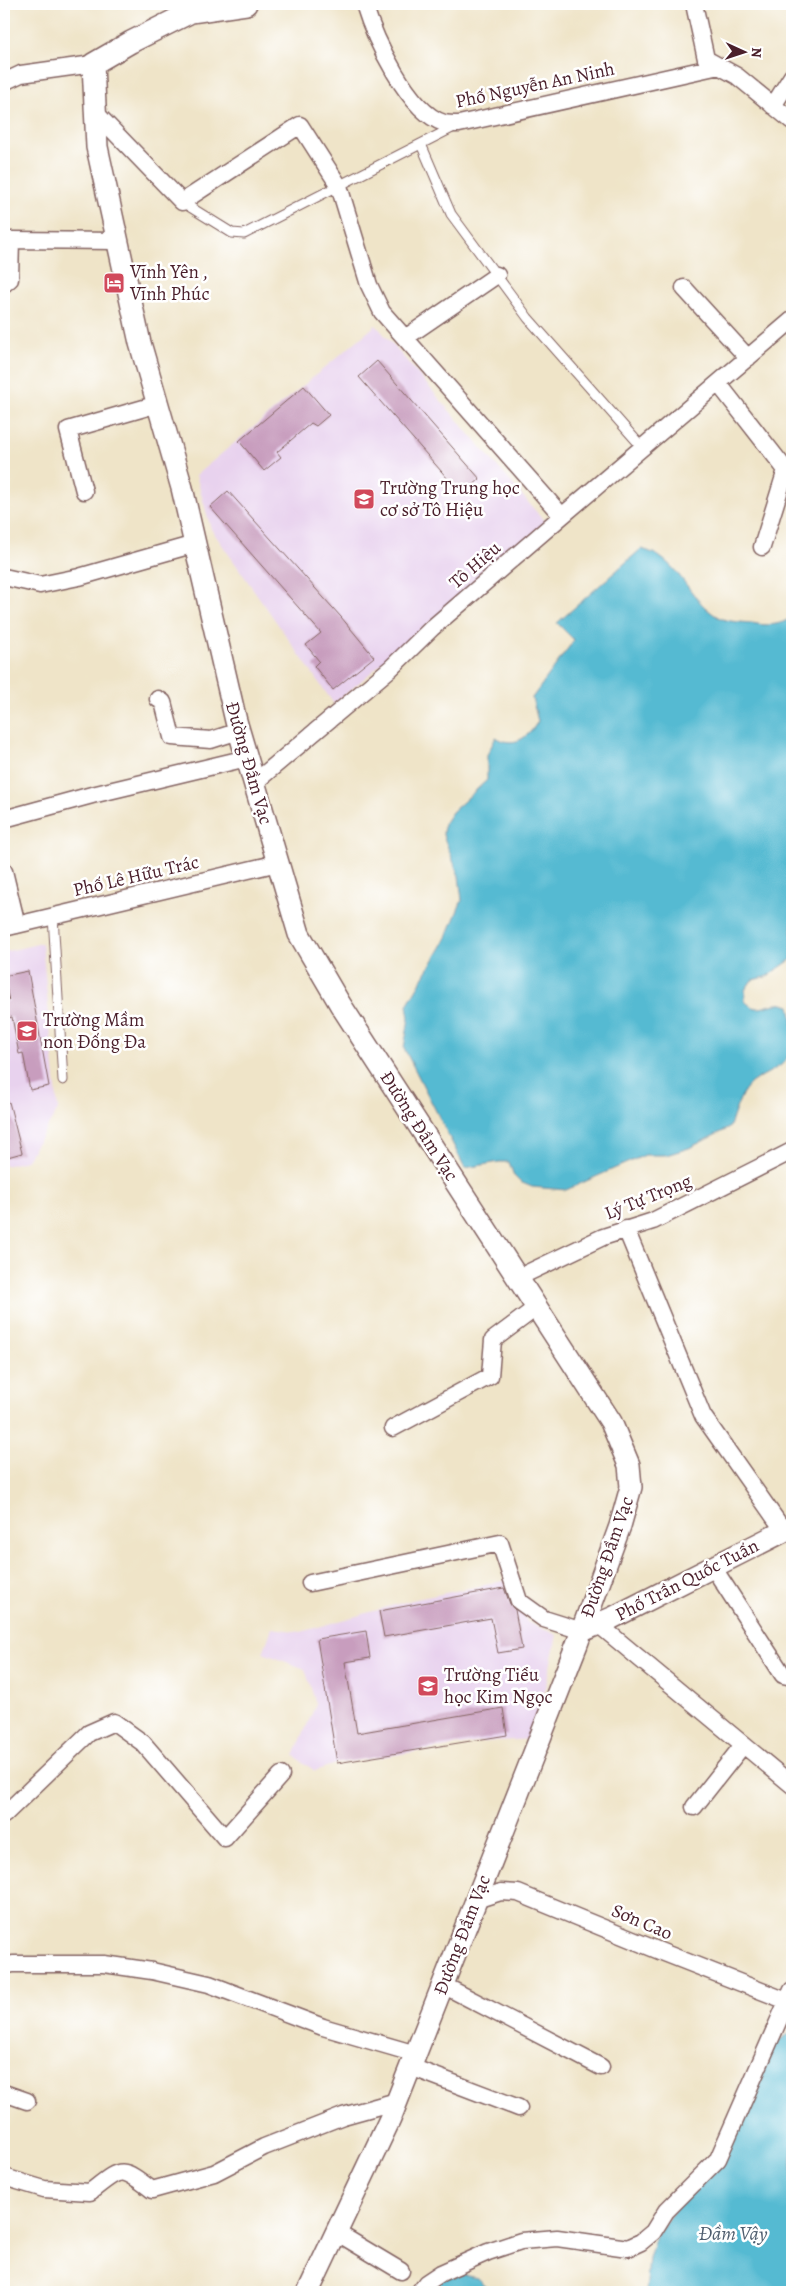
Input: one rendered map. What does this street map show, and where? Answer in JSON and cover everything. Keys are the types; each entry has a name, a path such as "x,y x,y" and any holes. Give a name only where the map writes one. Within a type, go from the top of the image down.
{"street":[{"name":"Phố Nguyễn An Ninh","path":"364,4 377,41 404,88 425,112 444,123 459,124 719,66"},
{"path":"694,4 706,59 737,76 792,121"},
{"path":"4,82 20,74 93,64 131,42 191,12 232,5"},
{"name":"Đường Đầm Vạc","path":"93,64 97,147 140,343 182,488 239,731 299,934 340,1004 611,1422 629,1465 630,1487 590,1627 476,1900 397,2101 308,2292"},
{"path":"773,106 792,76"},
{"path":"96,112 182,202 300,125 338,186 369,285 382,312 562,516"},
{"path":"4,284 10,279 11,240 118,241"},
{"path":"406,338 497,275"},
{"path":"684,288 748,358"},
{"name":"Tô Hiệu","path":"254,782 390,668 432,628 792,320"},
{"path":"718,383 786,470 762,547"},
{"path":"84,491 68,430 158,404"},
{"path":"4,576 20,582 40,585 80,577 195,544"},
{"path":"158,699 163,702 172,737 211,740 239,731"},
{"path":"4,819 92,795 247,758"},
{"name":"Phố Lê Hữu Trác","path":"10,927 278,863"},
{"path":"4,871 10,927"},
{"name":"Lý Tự Trọng","path":"517,1278 603,1237 653,1221 792,1152"},
{"path":"626,1229 703,1416 788,1529"},
{"path":"393,1428 490,1376 493,1340 537,1307"},
{"name":"Phố Trần Quốc Tuấn","path":"590,1627 788,1529"},
{"path":"310,1583 500,1543 519,1601 544,1619 590,1627 792,1785"},
{"path":"713,1567 783,1675 792,1677"},
{"path":"4,1815 89,1733 114,1722 142,1743 225,1838 281,1776"},
{"path":"694,1807 743,1745"},
{"name":"Sơn Cao","path":"476,1900 501,1892 518,1893 662,1952 791,1998"},
{"path":"4,1966 13,1964 104,1964 152,1971 209,1984 413,2060 519,2108"},
{"path":"443,1985 601,2067"},
{"path":"419,2292 426,2283 441,2274 488,2252 521,2241 557,2238 628,2248 641,2242 653,2232 666,2211 718,2159 791,1998"},
{"path":"4,2093 27,2101"},
{"path":"4,2177 44,2189 90,2192 114,2173 130,2173 152,2190 214,2173 272,2143 343,2116 397,2101"},
{"path":"336,2232 401,2271"}],"lane":[{"path":"182,202 232,233 244,234 459,124"},
{"path":"421,144 451,214 528,318 642,447"},
{"path":"53,916 63,1080"}],"shaded area":[{"name":"Trường Trung học cơ sở Tô Hiệu","path":"376,325 546,523 334,704 211,529 196,475"},
{"name":"Trường Mầm non Đống Đa","path":"42,943 58,1110 26,1161 4,1166 4,952"},
{"name":"Trường Tiểu học Kim Ngọc","path":"509,1580 527,1622 557,1635 534,1739 481,1742 335,1764 315,1771 294,1756 316,1704 305,1669 263,1653 272,1628 301,1632 412,1600"}],"water":[{"path":"641,549 654,553 665,560 698,600 722,619 768,625 778,624 792,617 792,959 766,977 752,980 745,990 745,1001 753,1007 761,1008 779,1004 790,1006 793,1029 791,1046 786,1060 781,1065 751,1083 747,1088 740,1098 729,1128 689,1148 666,1155 645,1155 566,1190 532,1187 520,1182 514,1176 509,1162 465,1168 404,1048 409,1018 407,1005 446,939 462,900 459,876 443,835 444,824 452,812 487,780 487,755 496,737 509,742 520,740 530,732 538,721 532,698 574,640 557,623"},
{"name":"Đầm Vậy","path":"792,2032 792,2292 646,2292 649,2258 656,2235 678,2205 721,2165 773,2044"},
{"path":"458,2274 477,2278 492,2292 426,2292 442,2276"}],"building":[{"path":"377,361 480,479 462,495 359,377"},
{"path":"304,386 329,415 316,426 311,423 277,452 281,457 264,471 239,441"},
{"path":"228,491 341,617 374,657 333,690 314,666 319,661 306,645 321,633 210,507"},
{"path":"28,971 49,1086 30,1090 23,1053 19,1054 12,1017 4,1019 4,1002 9,1001 4,976"},
{"path":"9,1102 22,1153 4,1158 4,1103"},
{"path":"504,1588 510,1604 515,1610 522,1649 498,1653 491,1618 384,1637 379,1611"},
{"path":"366,1631 370,1658 345,1662 357,1733 503,1708 507,1735 337,1763 317,1639"}],"place":[{"name":"Vĩnh Yên , Vĩnh Phúc","path":"114,283"},
{"name":"Trường Trung học cơ sở Tô Hiệu","path":"364,499"},
{"name":"Trường Mầm non Đống Đa","path":"27,1031"},
{"name":"Trường Tiểu học Kim Ngọc","path":"428,1686"}]}
